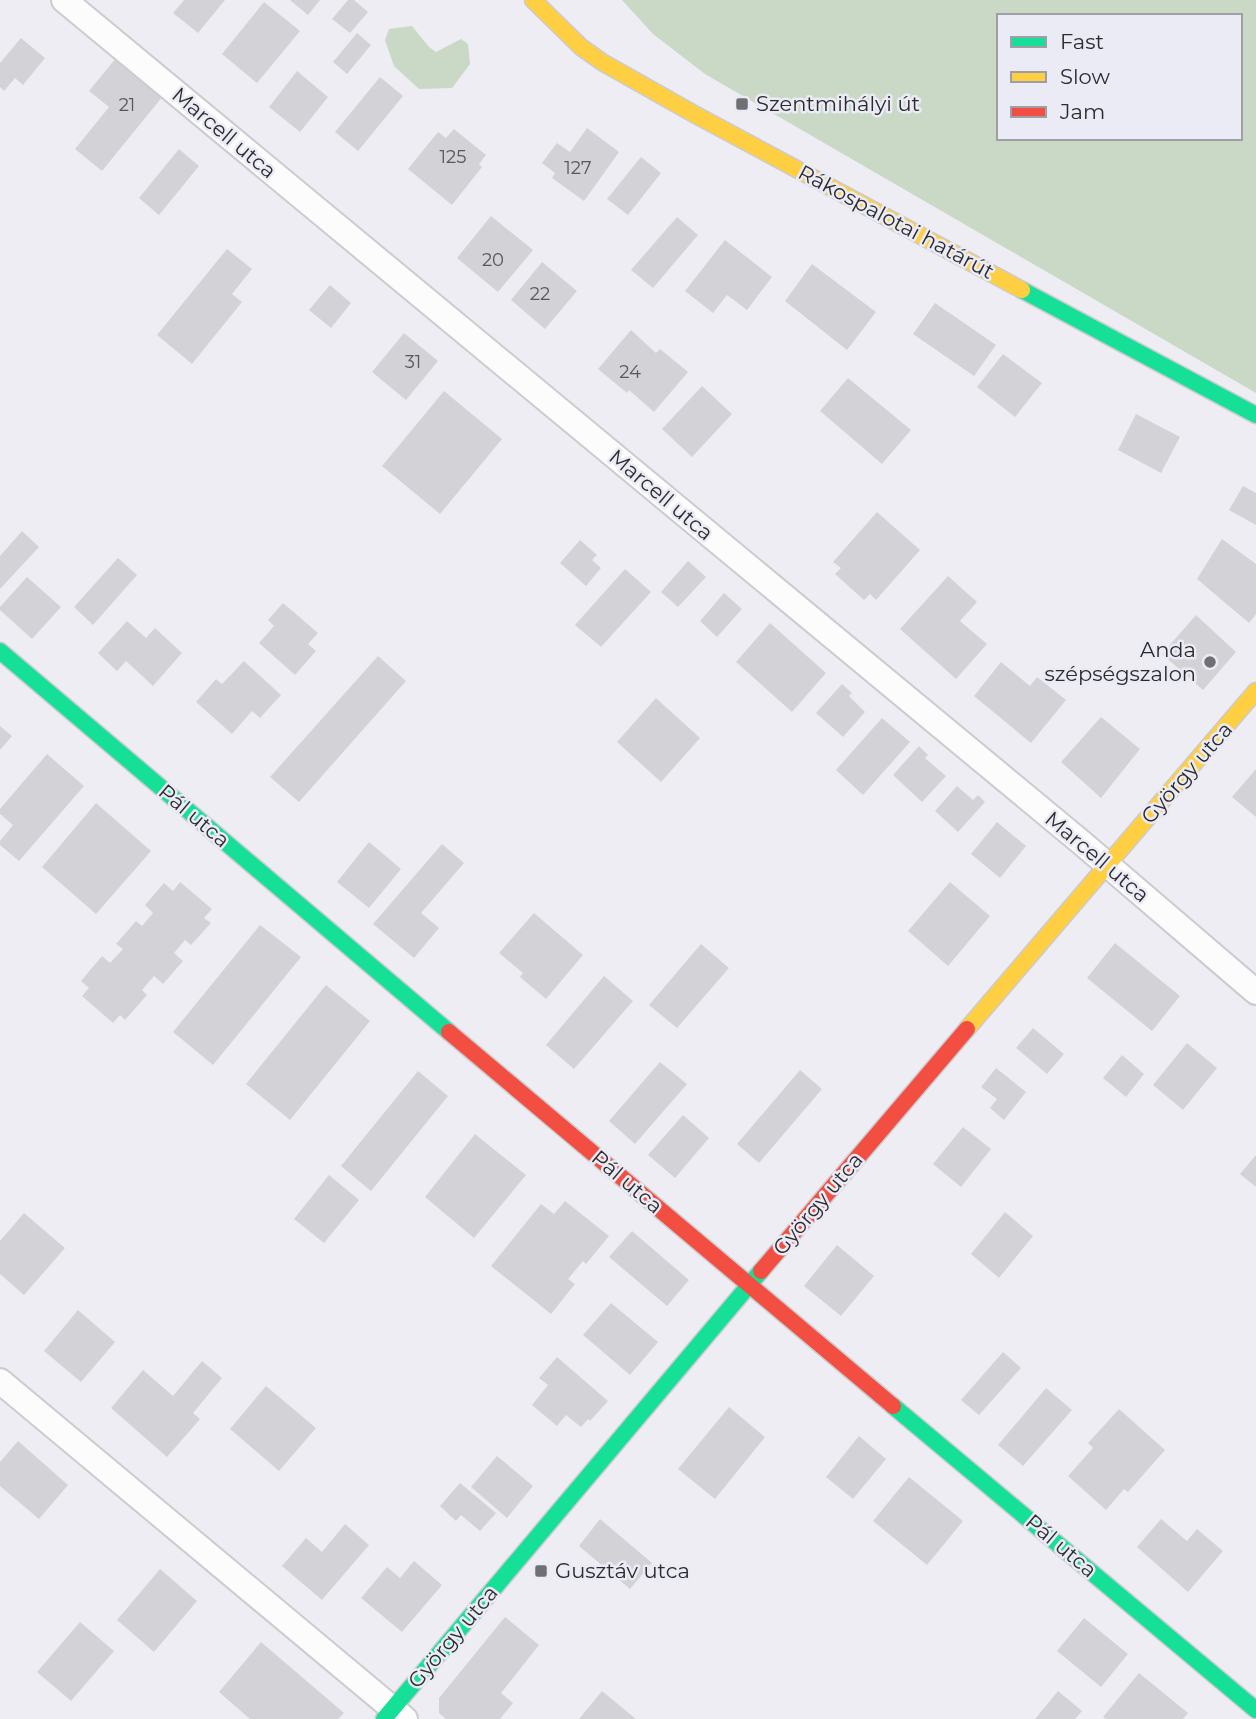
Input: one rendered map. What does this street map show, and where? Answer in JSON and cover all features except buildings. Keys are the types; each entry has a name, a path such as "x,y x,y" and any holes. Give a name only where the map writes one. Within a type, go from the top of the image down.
{"street":[{"name":"Marcell utca","path":"64,0 1108,865 1256,992"},
{"name":"Rákospalotai határút","path":"533,0 543,7 580,47 602,62 1256,415"},
{"name":"Pál utca","path":"0,651 1256,1710"},
{"name":"György utca","path":"394,1716 749,1285 1256,691"},
{"path":"0,1381 394,1716"}],"green space":[{"path":"622,0 1256,0 1256,393 705,74 653,34"},
{"path":"412,26 436,52 461,39 468,44 470,64 452,88 419,89 394,66 385,40 389,29"}],"traffic: fast":[{"path":"1022,290 1256,415"},
{"path":"0,651 449,1032"},
{"path":"384,1719 761,1271"},
{"path":"893,1406 1256,1710"}],"traffic: slow":[{"path":"533,0 581,47 602,62 1022,290"},
{"path":"967,1029 1256,691"}],"traffic: jam":[{"path":"761,1271 967,1029"},
{"path":"449,1032 893,1406"}],"place":[{"name":"Szentmihályi út","path":"742,104"},
{"name":"Anda szépségszalon","path":"1210,662"},
{"name":"Gusztáv utca","path":"541,1571"}]}
